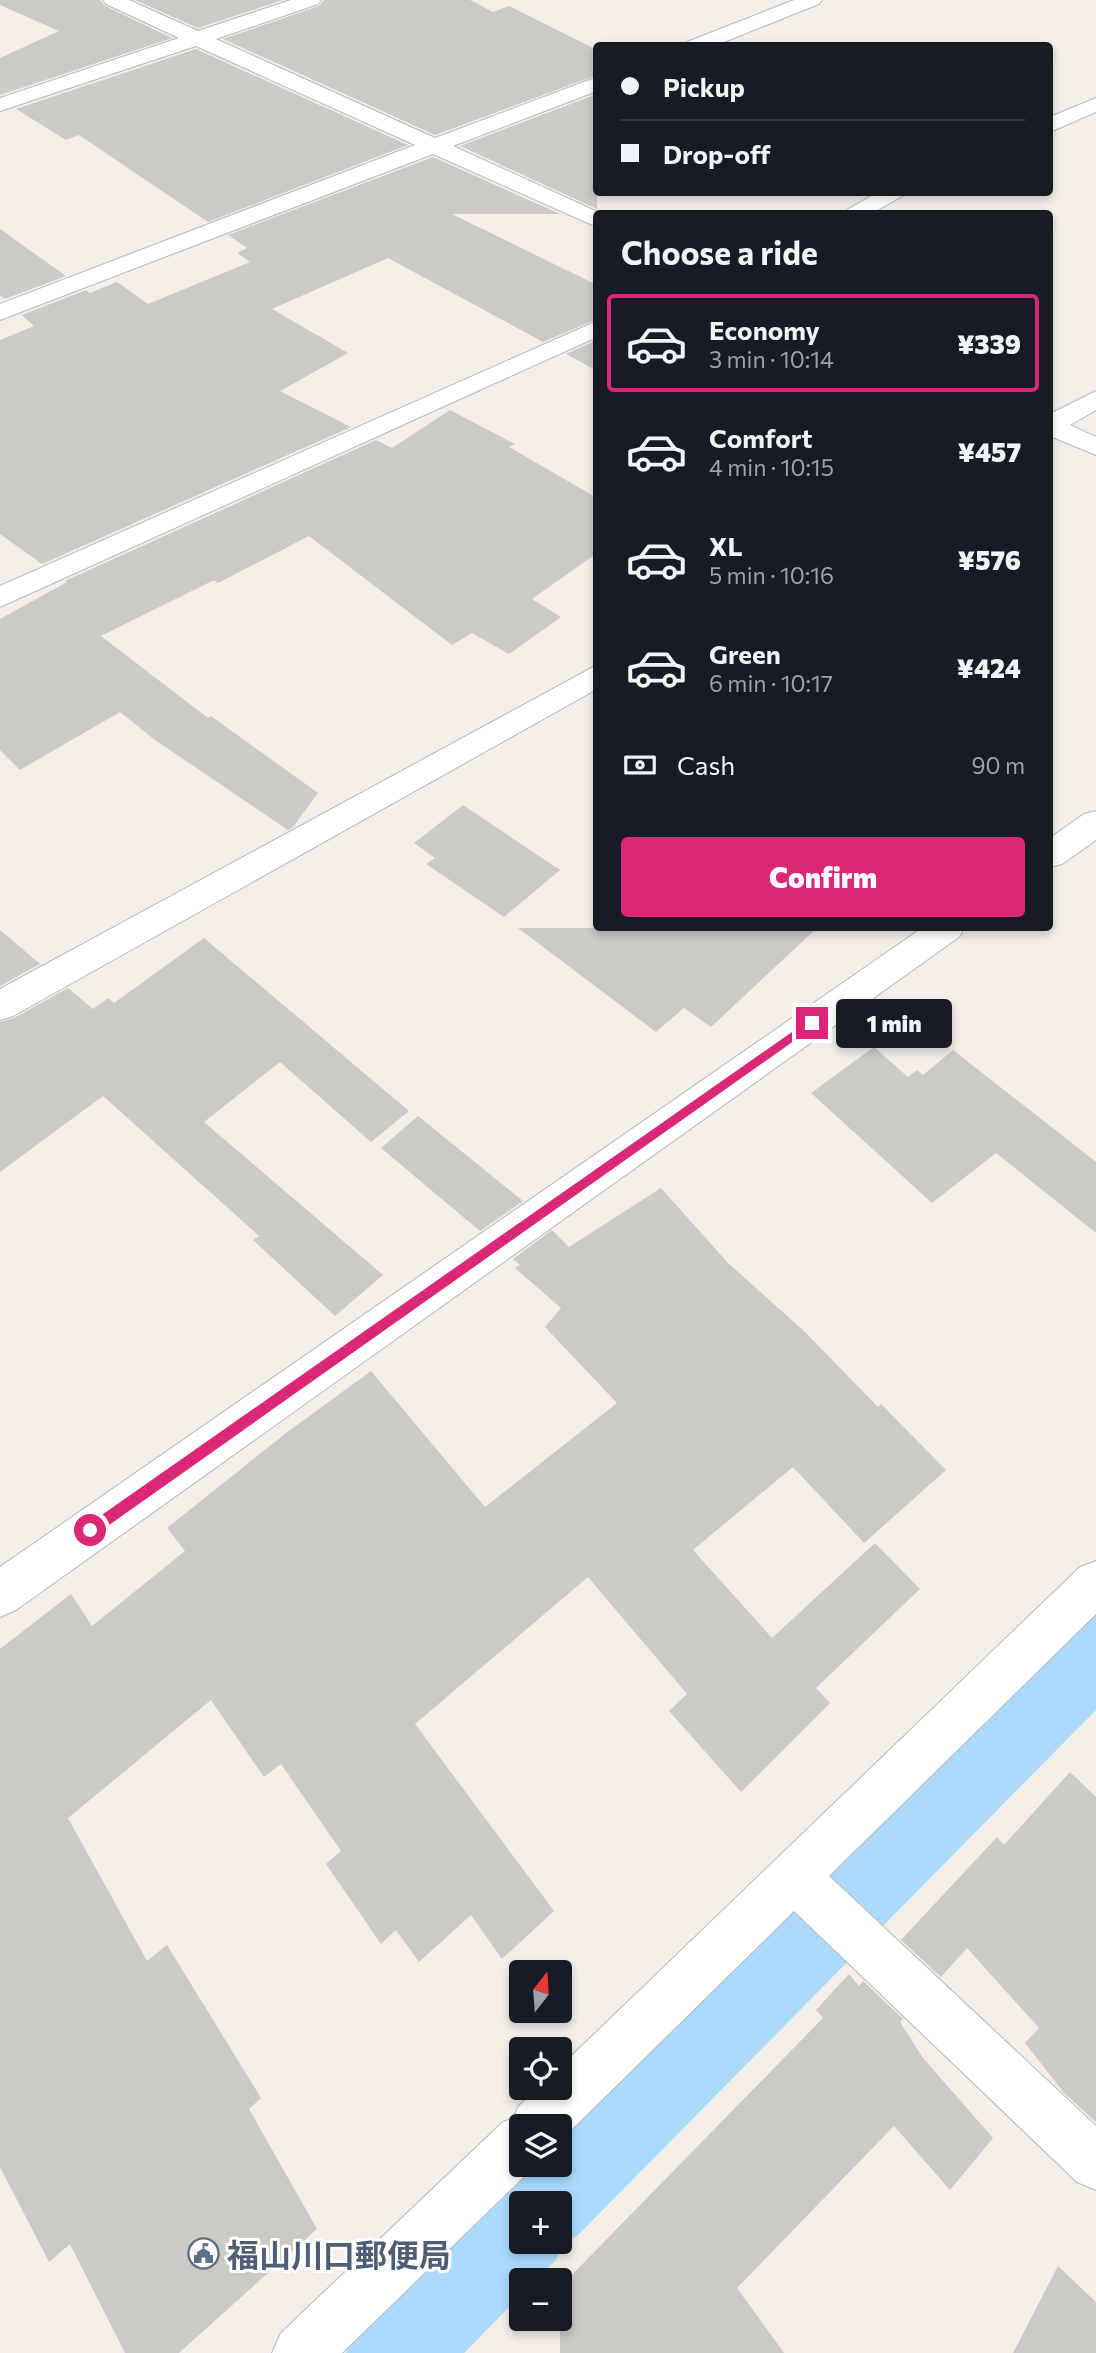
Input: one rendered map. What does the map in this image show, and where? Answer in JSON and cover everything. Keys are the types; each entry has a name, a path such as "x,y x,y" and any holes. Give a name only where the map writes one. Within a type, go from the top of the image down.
{"street":[{"path":"113,0 593,218"},
{"path":"0,105 311,0"},
{"path":"704,42 812,0"},
{"path":"0,313 593,85"},
{"path":"1053,124 1096,104"},
{"path":"860,210 889,196"},
{"path":"0,597 593,330"},
{"path":"1053,423 1096,399"},
{"path":"1053,426 1096,447"},
{"path":"0,1006 593,677"},
{"path":"1053,853 1096,823"},
{"path":"0,1594 943,931"},
{"path":"549,2114 1096,1583"},
{"path":"795,1878 1096,2163"},
{"path":"301,2353 509,2153"}],"building":[{"path":"0,0 100,0 105,6 172,38 0,95 0,58 59,31 0,5"},
{"path":"135,0 283,0 198,28"},
{"path":"324,0 470,0 493,12 509,6 593,48 593,76 435,135 223,39 319,6"},
{"path":"196,49 408,145 208,222 79,135 66,140 16,109"},
{"path":"593,96 593,196 597,196 597,209 460,146"},
{"path":"433,157 560,214 452,214 593,283 593,321 543,342 388,258 272,309 348,353 280,391 351,427 42,564 0,534 0,340 34,326 22,315 86,290 90,293 117,282 148,304 250,262 237,253 247,248 228,235"},
{"path":"0,229 66,276 5,299 0,295"},
{"path":"593,342 593,369 566,354"},
{"path":"450,410 515,444 509,447 593,496 593,556 532,599 561,617 509,654 472,633 452,645 309,536 218,583 214,580 101,636 208,718 211,716 318,793 293,827 288,830 155,740 120,712 20,770 0,750 0,619 67,582 65,581 376,440 392,448"},
{"path":"463,805 560,870 504,917 426,864 435,858 414,843"},
{"path":"518,928 593,928 593,931 814,931 711,1027 684,1008 656,1032"},
{"path":"0,930 40,964 0,986"},
{"path":"204,938 409,1111 371,1142 280,1062 204,1122 383,1275 335,1316 253,1240 259,1236 103,1096 0,1172 0,1022 14,1018 68,988 93,1009 108,998 114,1003"},
{"path":"874,1047 908,1077 917,1070 923,1075 953,1050 1096,1162 1096,1233 996,1153 932,1203 811,1093"},
{"path":"418,1116 523,1201 480,1231 381,1148"},
{"path":"661,1188 728,1263 804,1331 878,1407 881,1404 946,1470 864,1543 793,1467 693,1550 772,1638 875,1543 920,1589 816,1688 830,1703 741,1792 669,1711 687,1694 588,1577 415,1724 554,1911 502,1959 471,1915 419,1962 396,1930 381,1944 326,1864 341,1851 281,1764 264,1777 211,1700 68,1818 147,1961 167,1945 261,2098 249,2109 317,2229 179,2353 125,2353 70,2244 49,2262 0,2167 0,1649 71,1594 92,1626 185,1551 167,1528 286,1433 371,1371 485,1507 617,1403 545,1327 561,1308 515,1268 520,1265 513,1259 552,1230 569,1247"},
{"path":"1070,1772 1096,1797 1096,2122 1065,2094 1025,2043 1039,2028 967,1948 941,1977 901,1940 997,1837 1004,1845"},
{"path":"849,1974 859,1986 863,1981 903,2019 900,2022 923,2058 993,2138 950,2190 894,2126 737,2288 784,2353 560,2353 560,2331 572,2331 572,2275 823,2018 816,2010"},
{"path":"1058,2266 1096,2302 1096,2353 1013,2353"}],"waterway":[{"path":"556,2191 1096,1653"},
{"path":"395,2353 509,2239"}],"place":[{"name":"福山川口郵便局","path":"204,2254"}],"route":[{"path":"90,1530 812,1023"}]}
